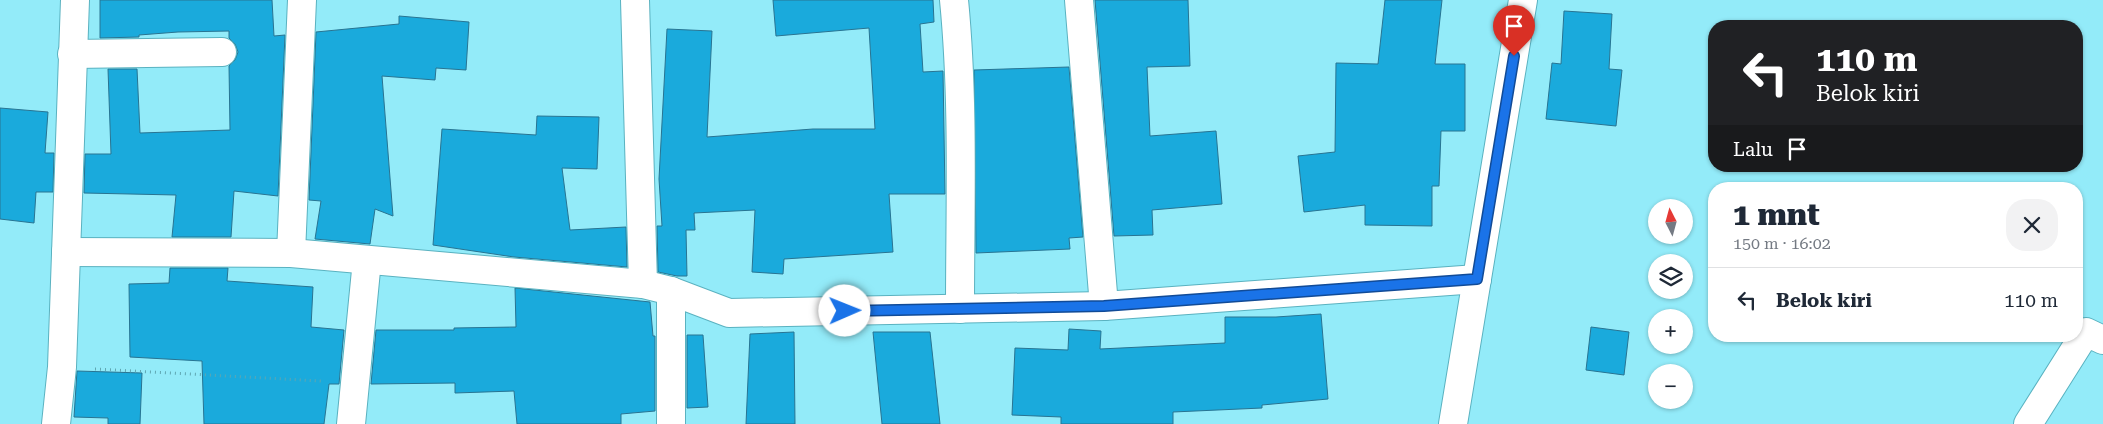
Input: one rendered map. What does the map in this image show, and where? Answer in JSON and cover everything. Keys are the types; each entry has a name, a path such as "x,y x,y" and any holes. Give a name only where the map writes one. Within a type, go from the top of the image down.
{"street":[{"path":"56,424 62,367 75,0"},
{"path":"291,253 302,0"},
{"path":"635,0 643,284"},
{"path":"954,0 957,29 960,161 960,309"},
{"path":"1079,0 1104,306"},
{"path":"1453,424 1523,0"},
{"path":"72,54 222,52"},
{"path":"66,252 291,253 643,284 670,291 729,313 1104,306 1477,279"},
{"path":"351,424 367,260"},
{"path":"670,291 671,424"},
{"path":"2083,337 2086,332 2103,340"},
{"path":"2028,424 2080,342"}],"path":[{"path":"62,367 354,383"}],"building":[{"path":"100,0 272,0 274,36 285,35 278,196 234,191 231,237 172,237 176,195 84,193 85,154 111,154 108,69 137,69 140,133 230,130 229,66 235,60 238,52 235,44 229,38 229,31 178,32 139,35 139,37 100,38"},
{"path":"773,0 933,0 934,22 920,24 923,72 943,71 945,194 889,194 893,252 784,259 783,274 752,272 755,210 694,213 695,230 686,230 687,276 658,272 657,226 662,226 659,179 667,29 712,31 707,137 813,129 875,129 869,28 776,36"},
{"path":"1095,0 1188,0 1190,66 1147,67 1150,136 1216,131 1222,204 1152,210 1153,235 1114,236"},
{"path":"1385,0 1442,0 1435,64 1465,64 1465,131 1441,131 1439,186 1432,186 1432,226 1365,225 1365,205 1304,212 1298,156 1335,152 1336,63 1378,64"},
{"path":"1564,11 1612,14 1609,69 1622,70 1616,126 1546,119 1552,63 1561,64"},
{"path":"399,16 469,22 466,70 436,68 435,80 382,76 393,216 375,209 370,244 315,239 321,201 309,200 316,32 399,24"},
{"path":"1069,67 1083,237 1069,238 1070,249 976,253 974,70"},
{"path":"0,108 48,112 45,153 54,153 53,192 36,192 34,223 0,219"},
{"path":"537,116 599,117 597,169 562,168 570,230 626,227 627,267 514,257 433,245 442,129 536,135"},
{"path":"170,268 228,268 227,281 313,287 311,327 344,330 339,384 329,384 324,424 204,424 202,361 130,357 129,284 169,283"},
{"path":"515,288 650,302 653,336 655,336 655,411 621,414 621,424 517,424 514,391 455,393 455,383 371,384 376,330 454,330 454,328 516,327"},
{"path":"1321,314 1328,399 1262,405 1262,408 1173,412 1173,424 1061,424 1061,417 1012,415 1015,348 1068,350 1069,329 1101,331 1100,349 1225,343 1225,317 1276,317"},
{"path":"1591,327 1629,332 1624,375 1586,370"},
{"path":"794,332 795,424 746,424 750,334"},
{"path":"873,332 930,332 940,424 882,424"},
{"path":"687,335 703,335 708,407 687,408"},
{"path":"77,371 142,373 140,424 108,424 108,418 74,417"}],"route":[{"path":"845,311 1104,306 1477,279 1514,56"}]}
